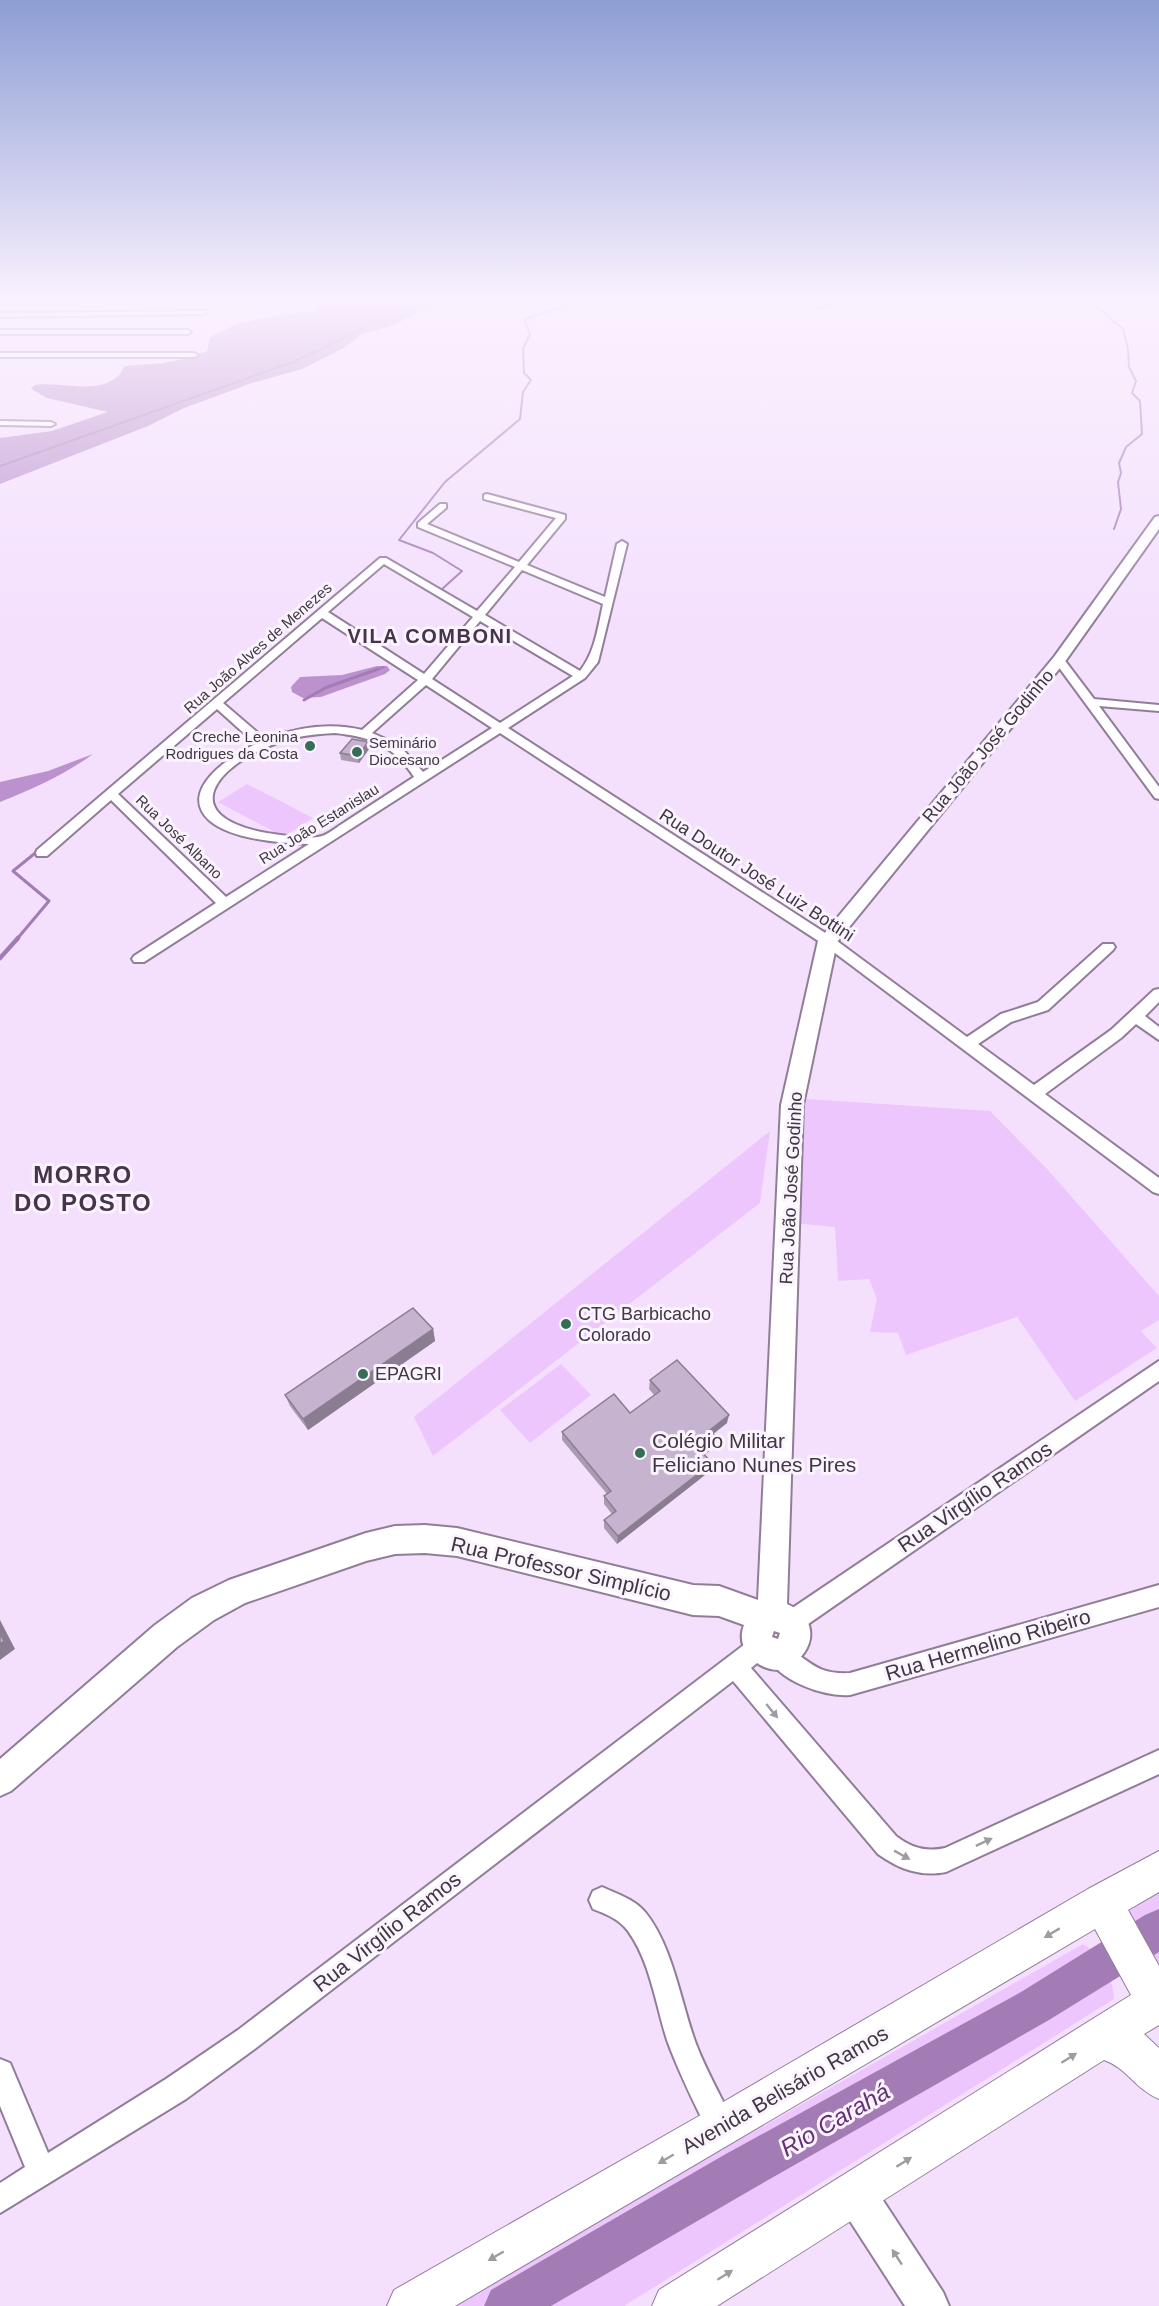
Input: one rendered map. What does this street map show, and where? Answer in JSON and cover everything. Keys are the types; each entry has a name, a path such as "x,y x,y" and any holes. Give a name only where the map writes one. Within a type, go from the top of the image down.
{"main road":[{"name":"Avenida Belisário Ramos","path":"410,2306 722,2127 1109,1915 1159,1870"},
{"path":"675,2306 1102,2038 1156,2001 1109,1915"},
{"path":"1102,2038 1130,2048 1159,2078"}],"street":[{"path":"0,423 51,424"},
{"path":"363,735 425,680 562,517 487,497"},
{"path":"443,506 421,525 608,602"},
{"name":"Rua João José Godinho","path":"774,1633 792,1105 828,941 1059,660 1159,520"},
{"name":"Rua João Estanislau","path":"139,959 581,676 596,655 622,544"},
{"name":"Rua João Alves de Menezes","path":"42,853 383,560 479,616"},
{"name":"Rua Doutor José Luiz Bottini","path":"322,613 828,941 1159,1187"},
{"path":"479,616 581,676"},
{"path":"1059,660 1153,780 1159,795"},
{"path":"1090,702 1159,708"},
{"path":"216,703 262,743"},
{"path":"326,839 292,841 261,837 227,825 208,808 206,792 210,783 239,757 276,737 304,732 334,731 363,735 395,748 406,757 421,779"},
{"name":"Rua José Albano","path":"111,794 225,904"},
{"path":"967,1044 1006,1018 1043,1006 1108,947"},
{"path":"1033,1094 1108,1040 1159,994"},
{"path":"1136,1017 1159,1035"},
{"name":"Rua Virgílio Ramos","path":"0,2199 176,2089 247,2039 735,1666 774,1633 1159,1370"},
{"name":"Rua Professor Simplício","path":"0,1779 166,1636 203,1609 239,1590 366,1546 395,1540 457,1542 693,1600 707,1612 774,1633"},
{"name":"Rua Hermelino Ribeiro","path":"774,1633 817,1682 832,1686 850,1684 1159,1596"},
{"path":"735,1666 887,1845 901,1855 918,1862 930,1863 946,1860 1159,1762"},
{"path":"602,1900 625,1910 639,1926 654,1960 682,2044 699,2085 722,2127"},
{"path":"0,2073 42,2173"},
{"path":"855,2193 929,2306"}],"shaded area":[{"path":"89,408 185,408 148,426 0,484 0,438 52,431 108,412"},
{"path":"377,666 387,666 390,670 385,674 321,697 303,698 292,692 291,687 300,677 342,675"},
{"path":"93,754 48,781 0,802 0,782 48,771"},
{"path":"247,784 313,818 284,837 218,802"},
{"path":"806,1099 990,1111 1048,1170 1159,1296 1159,1320 1141,1331 1157,1348 1075,1401 1017,1317 906,1355 898,1333 870,1332 877,1299 869,1279 838,1281 835,1227 793,1223"},
{"name":"CTG Barbicacho Colorado","path":"770,1131 760,1203 433,1456 414,1417"},
{"path":"561,1364 591,1395 530,1443 500,1410"},
{"path":"1159,1891 1159,1969 1127,1910"},
{"path":"1083,1944 1095,1953 1104,1967 1114,1999 624,2306 448,2306"}],"building":[{"path":"352,739 368,742 358,756 340,753"},
{"path":"413,1308 433,1329 303,1419 285,1395"},
{"name":"Colégio Militar Feliciano Nunes Pires","path":"677,1360 729,1415 710,1430 717,1438 701,1451 712,1463 618,1536 604,1520 616,1511 604,1496 611,1491 562,1432 614,1394 630,1413 660,1391 650,1380"}],"waterway":[{"path":"0,466 165,408"},
{"path":"441,590 462,571 433,553 399,540 445,482 520,419 521,408"},
{"path":"1114,529 1121,509 1118,482 1121,473 1119,463 1126,447 1142,434 1140,408"},
{"path":"373,671 384,667"},
{"path":"304,700 325,688 378,669"},
{"path":"17,939 49,901 13,871 39,850"},
{"path":"0,958 18,938"},
{"name":"Rio Carahá","path":"507,2306 740,2171 1035,2006 1159,1929"}],"place":[{"name":"Creche Leonina Rodrigues da Costa","path":"310,746"},
{"name":"Seminário Diocesano","path":"357,752"},
{"name":"CTG Barbicacho Colorado","path":"566,1324"},
{"name":"EPAGRI","path":"363,1374"},
{"name":"Colégio Militar Feliciano Nunes Pires","path":"640,1453"}],"district":[{"name":"VILA COMBONI","path":"430,636"},
{"name":"MORRO DO POSTO","path":"83,1189"}]}
